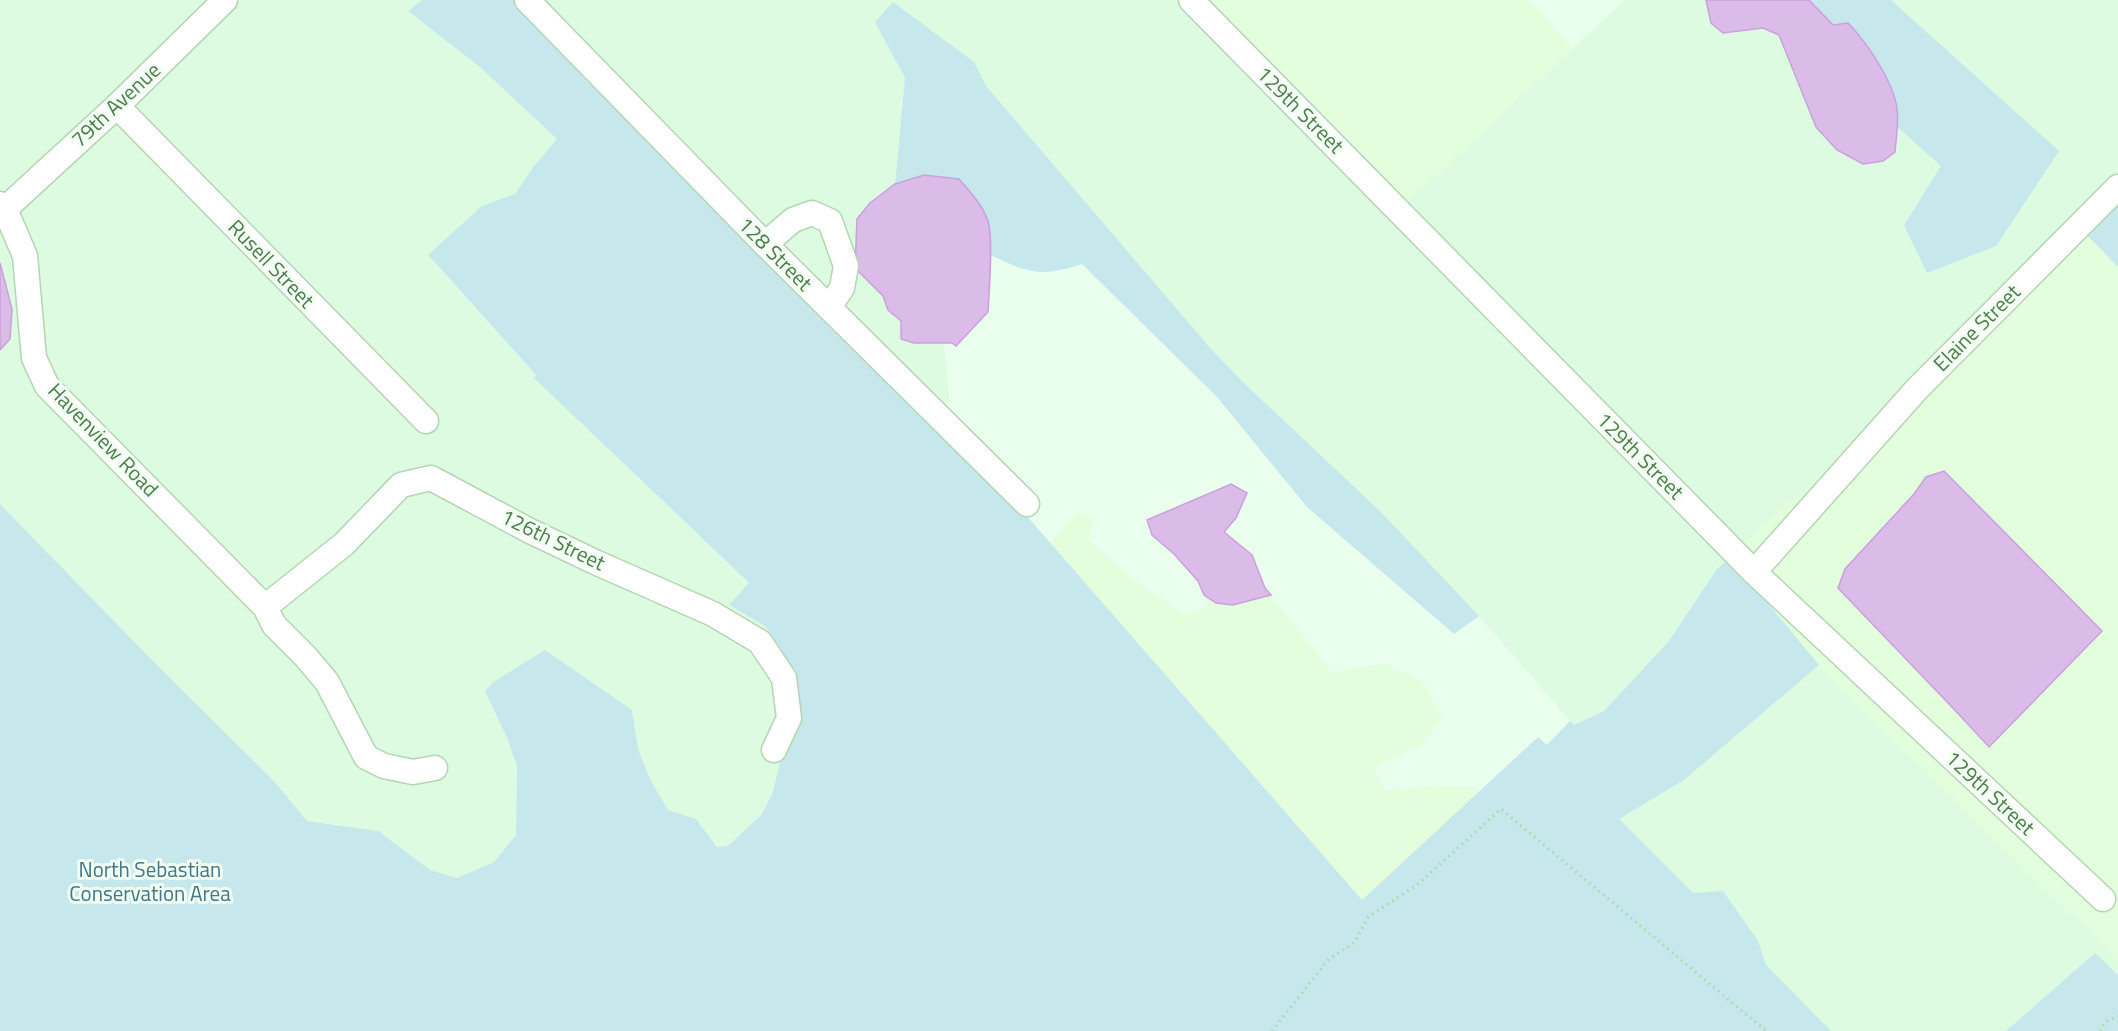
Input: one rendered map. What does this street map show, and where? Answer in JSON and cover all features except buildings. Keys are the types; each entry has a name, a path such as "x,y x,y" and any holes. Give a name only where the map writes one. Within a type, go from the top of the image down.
{"street":[{"name":"79th Avenue","path":"2,206 117,106 225,0"},
{"name":"128 Street","path":"527,0 765,244 1027,504"},
{"name":"129th Street","path":"1191,0 1754,572 2103,899"},
{"name":"Rusell Street","path":"117,106 426,421"},
{"name":"Elaine Street","path":"1754,572 1917,389 2118,187"},
{"name":"Havenview Road","path":"2,206 25,256 34,358 47,386 266,607 274,625 327,682 366,757 384,765 412,772 435,768"},
{"path":"765,244 793,220 812,213 830,220 846,266 842,288 829,307"},
{"name":"126th Street","path":"266,607 344,544 401,485 431,478 539,535 713,614 760,642 784,678 789,718 774,750"}],"path":[{"path":"1272,1031 1329,959 1354,943 1368,916 1417,885 1501,809 1766,1031"},
{"path":"2100,1031 2105,1022 2118,1016"}],"shaded area":[{"path":"0,0 422,0 408,11 480,67 557,139 534,166 515,194 482,206 428,256 536,376 534,378 749,584 729,606 765,626 782,650 786,676 779,767 760,820 745,844 717,847 696,819 668,810 651,781 638,749 632,710 545,651 492,683 485,691 517,766 516,835 494,862 457,878 430,870 406,852 343,825 307,821 274,781 0,504 0,350 10,339 12,309 0,263"},
{"path":"530,0 1183,0 1398,210 1625,0 1706,0 1711,23 1723,33 1764,28 1779,35 1895,152 1896,126 1941,166 1904,225 2059,151 1891,0 2118,0 2118,205 1717,569 1669,641 1604,711 1574,725 1479,616 1382,513 1212,350 986,86 973,62 875,22 905,78 895,184 870,203 857,245 855,268 883,296 888,310 901,321 914,343 944,343 949,401 938,418"},
{"path":"1183,0 1528,0 1573,48 1398,210"},
{"path":"1706,0 1809,0 1833,25 1848,23 1871,52 1891,87 1898,114 1895,152 1883,161 1863,164 1837,150 1816,127 1779,35 1763,28 1723,33 1711,23"},
{"path":"924,175 959,179 975,197 989,226 988,312 956,346 952,343 914,343 901,339 901,321 888,310 883,296 855,268 857,219 870,203 895,184"},
{"path":"2081,229 2118,267 2118,960 1819,665 1730,558","holes":["1926,477 1989,747 1950,705 1914,494"]},
{"path":"0,263 12,309 10,339 0,350"},
{"path":"1944,471 2102,631 1989,747 1838,588 1845,569 1914,494 1926,477"},
{"path":"1231,484 1247,493 1236,518 1224,532 1252,555 1265,588 1271,595 1233,605 1216,603 1204,595 1198,581 1174,554 1152,535 1147,520"},
{"path":"1080,511 1093,519 1088,540 1138,583 1185,614 1208,606 1204,595 1216,603 1233,605 1271,595 1332,673 1384,663 1423,682 1442,717 1422,745 1373,768 1384,790 1440,786 1473,787 1491,802 1377,917 1050,543"},
{"path":"1819,665 2118,960 2118,986 2076,1031 1788,1031 1600,898 1561,853 1684,780"}],"green space":[{"name":"North Sebastian Conservation Area","path":"422,0 530,0 971,452 1362,900 1538,737 1547,745 1570,721 1574,725 1604,711 1669,641 1717,569 1730,557 1819,665 1684,780 1619,819 1693,893 1723,891 1758,941 1766,965 1831,1031 0,1031 0,504 274,781 307,821 378,831 430,870 457,878 494,862 516,835 517,766 485,691 492,683 545,650 632,710 638,749 651,781 668,810 696,819 717,847 728,846 762,814 772,794 779,767 786,676 782,650 765,626 729,605 749,583 534,378 536,375 428,255 482,206 515,194 534,166 557,139 480,67 408,11"},
{"path":"1809,0 1891,0 2059,151 1996,246 1927,273 1904,225 1941,166 1896,126 1897,108 1885,76 1862,37 1833,25"},
{"path":"893,2 974,62 986,86 1212,350 1382,513 1479,616 1454,634 1307,507 1217,397 1082,264 1055,271 1035,272 1004,261 990,255 988,219 924,175 895,184 905,78 875,22"},
{"path":"2118,193 2118,267 2081,229"},
{"path":"2095,953 2118,975 2118,1031 2006,1031"}]}
